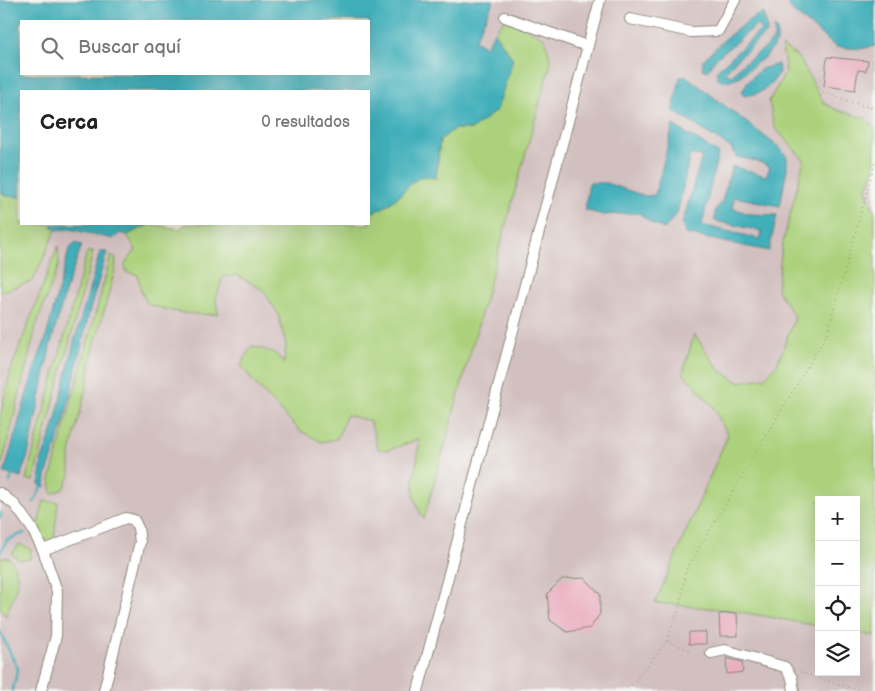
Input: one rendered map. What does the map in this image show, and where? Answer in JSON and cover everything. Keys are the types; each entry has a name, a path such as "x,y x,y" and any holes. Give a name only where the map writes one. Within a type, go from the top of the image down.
{"lane":[{"path":"418,691 600,0"},
{"path":"630,19 691,32 718,31 735,0"},
{"path":"505,17 587,46"},
{"path":"0,493 15,505 31,527 43,550 57,591 56,636 41,691"},
{"path":"43,550 126,518 134,520 138,528 140,542 104,691"},
{"path":"711,653 725,650 785,667 792,678 794,691"}],"path":[{"path":"823,92 875,109"},
{"path":"628,689 667,641 681,603 685,572 827,334 875,163"},
{"path":"667,641 689,650"},
{"path":"785,667 859,691"}],"shaded area":[{"path":"494,0 786,0 791,10 830,43 875,46 875,691 0,691 0,292 33,281 56,230 70,229 112,239 120,233 127,235 136,250 125,264 138,275 141,291 216,299 222,277 237,275 264,291 278,314 286,345 284,364 241,365 255,384 300,431 337,439 346,415 370,421 389,450 419,439 417,508 424,518 551,62 494,32 486,47 474,40"}],"green space":[{"path":"506,18 545,38 551,62 424,519 418,509 414,489 419,439 389,450 378,449 370,421 347,415 337,439 322,442 300,431 255,384 241,365 252,346 275,353 284,363 286,345 278,314 264,291 237,275 223,277 216,299 218,314 182,313 147,304 141,291 138,275 126,272 125,264 136,250 127,235 148,225 179,229 185,225 247,225 250,228 266,225 370,225 370,214 388,205 410,183 421,176 436,178 440,140 454,129 472,129 513,59 494,32"},
{"path":"782,46 799,58 824,103 837,110 865,118 875,128 875,168 866,190 875,213 875,636 860,634 860,496 815,496 815,625 730,610 655,603 728,435 712,405 683,373 694,334 720,371 739,382 764,378 777,364 795,317 777,290 782,246 804,160 774,127 769,101 786,72"},
{"path":"0,191 6,196 20,197 20,225 52,225 56,230 33,281 0,292"},
{"path":"58,246 59,265 37,323 0,467 0,416 11,369"},
{"path":"87,252 93,252 33,481 26,479"},
{"path":"111,256 116,258 115,270 92,355 86,390 70,453 70,476 64,488 52,494 50,480"},
{"path":"44,501 58,502 54,539 41,543 37,527"},
{"path":"19,544 31,549 30,559 19,560 12,554"},
{"path":"8,557 16,570 17,578 15,593 6,616 0,609 0,558"}],"water":[{"path":"0,0 494,0 475,40 486,47 494,32 513,59 497,110 472,129 454,129 440,140 436,178 421,176 392,202 370,214 370,90 20,90 20,197 6,196 0,191"},
{"path":"786,0 875,0 875,46 860,49 836,47 791,10"},
{"path":"763,13 767,32 731,65 725,73 732,76 740,66 765,48 774,39 774,28 777,30 777,42 767,55 739,77 724,82 717,79 717,70 761,30 758,24 714,60 708,71 702,69 703,60 726,38 752,18"},
{"path":"778,64 779,72 773,82 765,89 745,96 741,93 748,81 761,69"},
{"path":"686,76 780,148 787,157 787,169 780,206 734,197 733,208 749,214 777,215 769,251 685,234 682,224 702,156 690,155 677,214 664,229 651,223 639,213 603,215 585,210 589,183 606,183 645,196 655,195 673,125 718,153 702,225 760,239 762,231 715,221 715,211 722,201 732,166 766,176 770,167 757,161 736,157 731,148 673,111 680,77"},
{"path":"52,225 148,225 127,235 120,233 113,239 70,229 56,230"},
{"path":"74,243 82,245 67,286 51,343 33,433 21,478 4,473 34,369 45,341 69,250"},
{"path":"100,252 107,252 90,309 64,422 46,476 45,487 39,484 42,459 54,426 74,342"}],"building":[{"path":"827,57 868,61 866,71 858,70 855,90 824,86"},
{"path":"585,578 600,594 600,614 590,628 567,632 550,620 547,594 562,579"},
{"path":"737,613 738,636 720,636 719,614"},
{"path":"689,632 706,632 706,644 689,644"},
{"path":"726,658 742,662 743,672 727,674"}],"waterway":[{"path":"10,482 12,475"},
{"path":"34,502 42,486"},
{"path":"0,518 1,513"},
{"path":"0,553 7,540 24,533"},
{"path":"0,632 18,669 12,691"}]}
